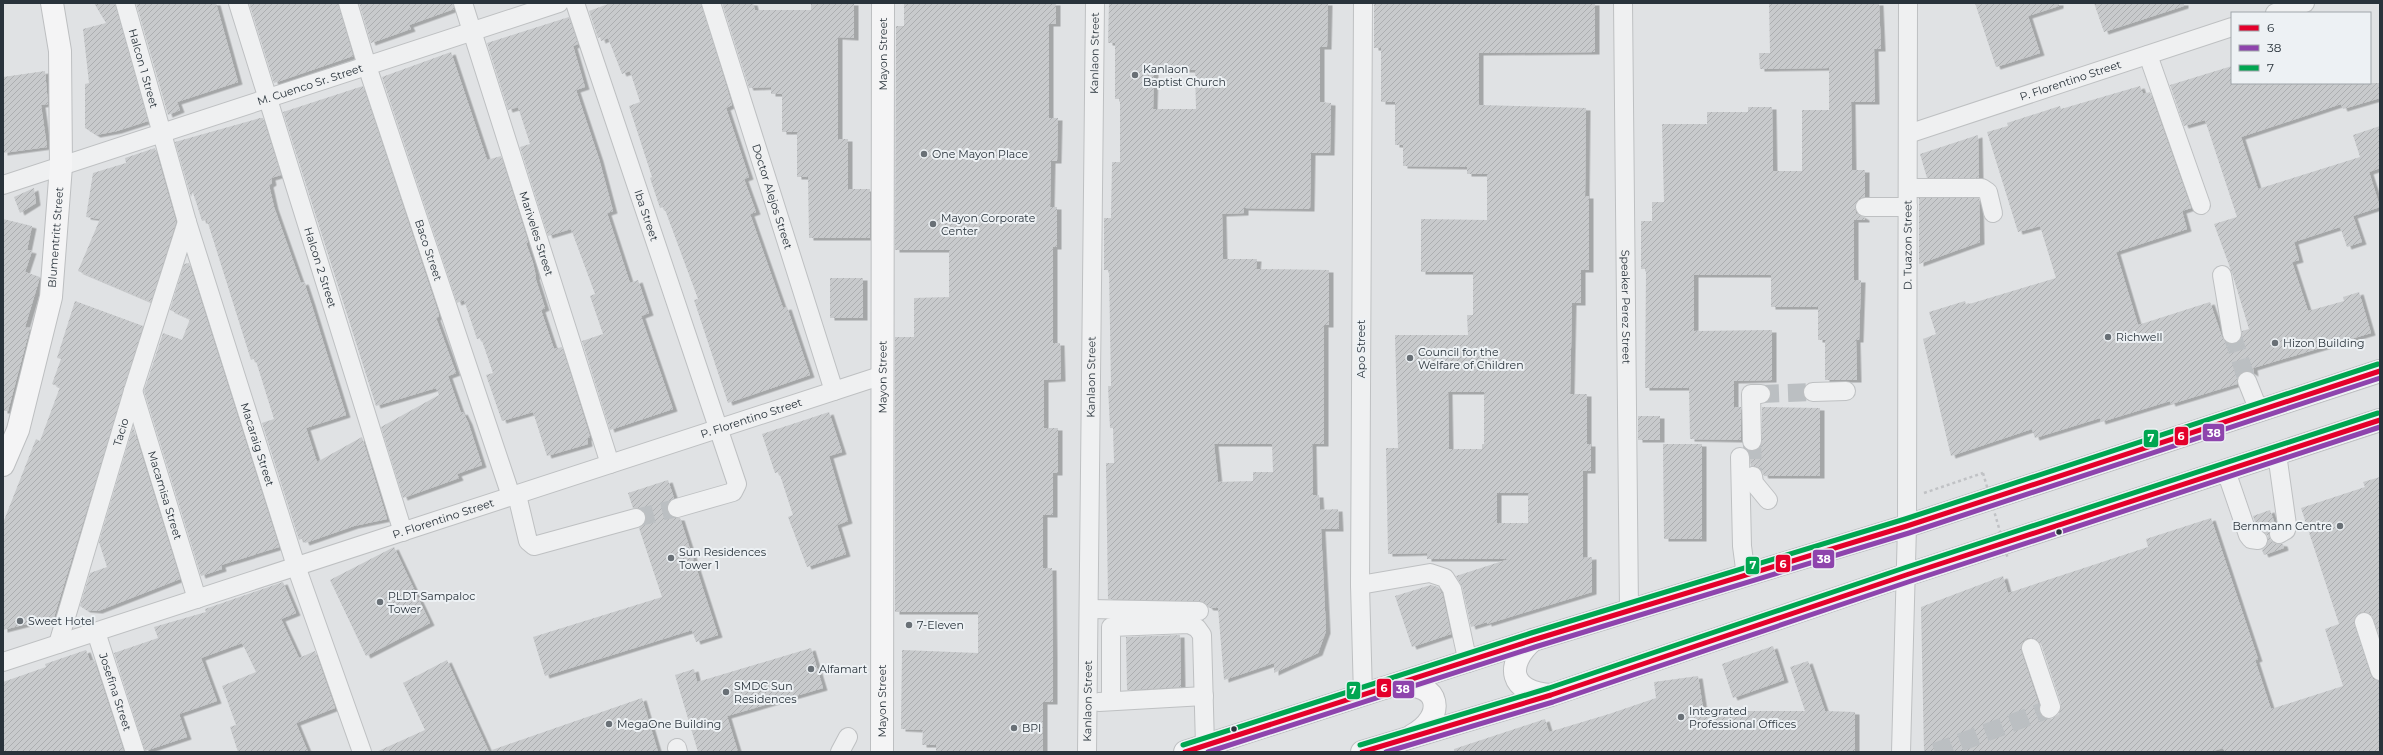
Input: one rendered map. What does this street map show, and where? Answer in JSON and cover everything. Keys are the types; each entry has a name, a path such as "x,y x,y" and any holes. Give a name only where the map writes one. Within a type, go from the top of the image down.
{"main road":[{"name":"Blumentritt Street","path":"3,465 18,430 51,297 61,166 60,51 52,3"},
{"name":"Mayon Street","path":"882,752 883,3"},
{"path":"1195,749 1468,663 1533,640 1907,526 2380,371"},
{"path":"1362,752 1551,696 1906,575 2380,420"},
{"path":"1533,640 1517,658 1515,665 1516,678 1518,683 1530,692 1551,696"},
{"path":"1391,687 1419,686 1428,691 1434,699 1435,711 1430,721 1421,731 1410,737"}],"street":[{"name":"Halcon 1 Street","path":"124,3 163,133"},
{"name":"Halcon 2 Street","path":"238,3 269,98 403,532"},
{"name":"Baco Street","path":"348,3 367,66 528,541 534,546 636,518"},
{"name":"Mariveles Street","path":"463,3 610,464"},
{"name":"M. Cuenco Sr. Street","path":"3,185 559,3"},
{"name":"Iba Street","path":"575,3 723,431 736,484 733,492 677,508"},
{"name":"Doctor Alejos Street","path":"711,3 834,391"},
{"name":"Kanlaon Street","path":"1087,752 1096,3"},
{"name":"Apo Street","path":"1363,3 1360,584 1363,696"},
{"name":"Speaker Perez Street","path":"1623,3 1629,611"},
{"name":"D. Tuazon Street","path":"1901,752 1907,526 1908,3"},
{"path":"2278,12 2305,3"},
{"name":"P. Florentino Street","path":"1908,134 2231,27"},
{"path":"2148,55 2201,205"},
{"name":"Macaraig Street","path":"163,133 187,222 296,566 362,752"},
{"path":"1908,188 1982,188 1988,192 1993,213"},
{"path":"1865,208 1908,207"},
{"name":"Tacio","path":"58,644 133,391 187,222"},
{"path":"2222,275 2232,334"},
{"name":"P. Florentino Street","path":"3,662 610,464 723,431 883,375"},
{"path":"2247,381 2259,411"},
{"name":"Macamisa Street","path":"133,391 197,599"},
{"path":"1812,392 1846,391"},
{"path":"1752,441 1752,394 1761,394"},
{"path":"2277,454 2287,525 2286,530 2279,534"},
{"path":"1740,457 1742,546 1746,576"},
{"path":"2226,471 2248,535 2251,539 2258,540"},
{"path":"1753,476 1754,483 1768,500"},
{"path":"1360,584 1430,573 1445,578 1452,589 1468,663"},
{"path":"1089,609 1199,611"},
{"path":"2364,622 2380,670"},
{"path":"1111,701 1109,631 1114,626 1189,624 1197,628 1202,635 1204,696 1195,749"},
{"name":"Josefina Street","path":"96,632 136,752"},
{"path":"2031,648 2052,707 2049,709"},
{"path":"1088,702 1204,696"}],"path":[{"path":"1929,491 1983,473 2008,559"}],"building":[{"path":"94,3 115,3 148,121 117,131 96,135 85,128 85,84 89,83 83,29 106,23"},
{"path":"136,3 216,3 238,82 177,102 180,110 168,115"},
{"path":"249,3 338,3 353,56 274,83"},
{"path":"359,3 453,3 454,9 409,25 411,29 371,43"},
{"path":"611,3 701,3 732,105 726,108 749,177 744,179 756,212 750,214 783,308 787,307 810,375 728,403 694,300 698,299 664,207 660,208 650,178 652,177 629,106 640,102 630,71 622,74 608,38 601,41 600,37 598,38 589,11"},
{"path":"722,3 753,3 755,10 811,10 811,3 854,3 854,38 838,37 838,139 848,139 848,189 870,189 870,238 809,238 808,177 797,177 797,132 782,132 782,94 771,94 771,87 749,88"},
{"path":"904,3 1056,3 1056,24 1049,24 1049,118 1058,118 1057,161 1051,161 1050,207 1057,207 1057,247 1053,247 1053,343 1060,343 1061,379 1044,380 1044,428 1058,428 1058,473 1053,473 1053,515 1043,515 1043,568 1052,568 1053,702 1043,702 1043,751 936,752 936,745 922,745 923,730 901,729 902,650 978,653 978,612 895,612 895,337 914,337 914,298 949,297 949,250 895,250 896,26 904,26"},
{"path":"1109,3 1328,3 1327,47 1320,47 1320,102 1331,103 1330,153 1311,153 1310,209 1244,208 1244,213 1222,214 1223,259 1257,259 1256,269 1329,270 1329,325 1324,325 1324,444 1312,444 1313,495 1319,495 1320,510 1338,509 1339,529 1321,529 1326,631 1318,653 1274,673 1274,663 1224,680 1218,608 1209,608 1204,602 1108,599 1106,463 1114,463 1113,428 1110,428 1108,386 1111,386 1109,270 1104,270 1104,218 1111,218 1112,162 1120,162 1120,99 1115,99 1115,43 1108,43","holes":["1154,70 1195,70 1196,109 1153,109","1214,444 1272,444 1273,472 1253,472 1253,481 1218,482"]},
{"path":"1374,3 1595,3 1595,52 1479,53 1479,105 1586,108 1585,196 1589,196 1589,270 1581,270 1581,303 1572,303 1570,394 1587,394 1587,444 1591,444 1591,471 1583,471 1583,558 1592,557 1592,592 1487,624 1487,622 1471,627 1462,587 1456,576 1509,559 1427,559 1427,553 1388,554 1386,448 1398,448 1395,335 1468,335 1467,315 1473,315 1473,272 1421,272 1421,219 1487,220 1487,174 1467,174 1467,167 1403,166 1403,145 1395,145 1395,102 1381,102 1381,48 1374,48","holes":["1448,392 1484,392 1484,444 1482,444 1482,449 1449,449","1497,493 1528,493 1528,523 1497,523"]},
{"path":"1769,3 1879,3 1881,49 1874,49 1875,102 1851,102 1852,170 1865,170 1865,197 1859,198 1855,207 1856,213 1865,218 1865,220 1854,220 1854,280 1861,280 1859,340 1856,340 1857,380 1825,380 1825,340 1818,340 1818,307 1771,307 1771,275 1694,275 1694,331 1772,330 1772,380 1734,381 1734,407 1741,407 1741,440 1690,439 1689,388 1645,388 1646,269 1641,269 1641,221 1652,221 1652,202 1664,202 1662,124 1707,124 1707,112 1748,112 1748,107 1772,107 1773,171 1802,171 1802,110 1829,110 1829,68 1760,69 1759,53 1770,53"},
{"path":"1975,3 2059,3 2059,6 2028,16 2040,53 1996,67"},
{"path":"2094,3 2184,3 2184,6 2104,32"},
{"path":"569,17 578,44 573,46 585,87 576,90 599,159 613,211 607,213 630,283 638,280 649,313 641,316 673,409 610,430 582,341 603,334 590,296 595,294 571,229 548,236 520,147 530,144 518,107 508,110 487,43"},
{"path":"451,52 487,160 501,156 528,242 526,243 545,308 541,310 554,349 562,347 590,437 587,438 588,444 547,456 533,412 502,421 486,375 493,373 481,338 477,339 464,300 457,303 382,77"},
{"path":"2231,66 2231,84 2380,83 2380,98 2343,109 2341,104 2241,137 2258,189 2360,157 2353,135 2380,126 2380,168 2369,172 2380,207 2353,216 2362,242 2347,247 2340,227 2294,242 2299,260 2292,262 2308,311 2344,301 2343,297 2359,292 2371,333 2253,368 2254,374 2249,371 2243,371 2239,375 2237,384 2171,404 2170,401 2101,422 2100,418 2035,438 2032,429 1951,456 1923,339 1936,334 1929,312 1965,301 1966,305 2056,278 2040,226 2018,232 1987,132 2008,126 2007,123 2060,106 2061,109 2140,86 2143,94 2150,92 2191,208 2182,211 2187,229 2116,252 2138,325 2210,302 2222,337 2228,344 2238,342 2242,337 2242,331 2249,329 2232,273 2214,224 2237,217 2205,120 2184,126 2170,85"},
{"path":"45,71 48,104 41,105 47,147 3,153 3,77"},
{"path":"363,86 437,309 439,316 436,318 456,373 448,376 461,413 463,412 468,422 482,465 457,474 459,478 403,498 381,427 439,395 436,388 376,406 283,112"},
{"path":"263,118 281,175 271,178 272,183 269,185 274,207 301,283 304,282 346,415 306,428 317,462 362,437 387,519 354,526 305,543 303,538 299,540 262,423 274,419 255,358 251,360 207,220 202,221 193,192 191,197 175,142"},
{"path":"1978,135 1979,178 1927,178 1920,154"},
{"path":"155,148 176,222 151,302 78,271 100,219 86,217 93,173 126,163 125,158"},
{"path":"34,188 36,203 20,213 14,197"},
{"path":"1919,198 1979,198 1980,242 1919,264"},
{"path":"3,219 32,226 27,250 32,251 25,272 40,277 25,327 30,328 8,411 3,411"},
{"path":"189,263 279,547 221,565 222,569 201,576 144,391 163,333 182,340 190,319 170,310 184,264"},
{"path":"830,278 863,278 863,318 830,318"},
{"path":"75,301 143,326 54,617 3,630 3,523 36,439 40,441 60,387 52,384 61,359 57,358"},
{"path":"1762,407 1820,408 1820,476 1764,476 1761,469 1751,466 1748,450 1758,450 1762,441"},
{"path":"829,412 842,452 829,456 848,521 837,525 846,554 807,567 788,517 793,515 779,472 775,473 762,434"},
{"path":"1638,416 1660,416 1660,440 1638,440"},
{"path":"133,427 180,579 98,611 86,610 80,606 90,573 107,567 99,542"},
{"path":"1663,444 1702,444 1702,539 1664,539"},
{"path":"2380,477 2380,637 2371,614 2360,612 2354,620 2370,674 2373,679 2380,681 2380,752 2225,752 2223,748 2210,752 1924,752 1921,607 2003,576 2008,593 2148,547 2146,539 2211,518 2258,659 2255,660 2271,709 2343,686 2325,629 2339,624 2301,508 2365,487 2363,482","holes":["2027,638 2033,638 2041,644 2061,704 2059,714 2052,719 2046,719 2039,712 2039,705 2021,651 2023,641"]},
{"name":"Sun Residences Tower 1","path":"668,480 674,498 667,505 667,511 674,518 680,518 718,635 696,642 692,630 545,676 533,637 662,597 639,528 646,521 646,515 639,508 633,508 628,493"},
{"path":"2270,510 2275,524 2270,529 2270,539 2274,543 2283,544 2284,548 2264,555 2262,550 2266,546 2268,536 2264,532 2257,529 2253,516"},
{"name":"PLDT Sampaloc Tower","path":"394,547 430,623 366,656 330,580"},
{"path":"283,582 296,613 281,619 299,658 315,651 335,708 296,723 308,752 238,752 230,727 236,725 222,686 256,672 242,643 201,658 217,701 179,714 187,737 145,751 114,653 158,638 154,627 206,612 205,609"},
{"path":"1431,585 1438,587 1442,593 1451,634 1412,647 1395,596"},
{"path":"1180,635 1181,687 1127,690 1126,637"},
{"path":"1773,646 1784,680 1733,698 1722,664"},
{"path":"811,648 823,688 727,716 738,752 698,752 675,675 694,669 697,682"},
{"path":"86,650 90,661 94,660 124,752 3,752 3,682 46,667 45,664"},
{"path":"447,660 489,752 376,752 425,730 403,683"},
{"path":"1808,661 1825,711 1855,712 1855,752 1454,752 1454,749 1545,719 1549,732 1609,714 1656,698 1654,682 1698,676 1703,708 1699,709 1703,711 1805,711 1790,667"},
{"name":"MegaOne Building","path":"642,698 658,752 493,752 492,750"}],"tunnel":[{"path":"2232,334 2247,381"},
{"path":"1761,394 1813,392"},
{"path":"1752,441 1753,476"},
{"path":"636,518 677,508"},
{"path":"1935,752 2049,709"}],"transit line":[{"name":"7","path":"1183,745 1531,633 1905,519 2378,364"},
{"name":"6","path":"1185,752 1533,640 1907,526 2380,371"},
{"name":"38","path":"1208,752 1535,647 1909,533 2380,378"},
{"name":"7","path":"1360,745 1549,688 1904,568 2378,413"},
{"name":"6","path":"1362,752 1551,695 1906,575 2380,420"},
{"name":"38","path":"1386,752 1553,702 1908,582 2380,427"}],"place":[{"name":"Kanlaon Baptist Church","path":"1135,75"},
{"name":"One Mayon Place","path":"924,154"},
{"name":"Mayon Corporate Center","path":"933,224"},
{"name":"Richwell","path":"2108,337"},
{"name":"Hizon Building","path":"2275,343"},
{"name":"Council for the Welfare of Children","path":"1410,358"},
{"name":"Bernmann Centre","path":"2340,526"},
{"name":"Sun Residences Tower 1","path":"671,558"},
{"name":"PLDT Sampaloc Tower","path":"380,602"},
{"name":"Sweet Hotel","path":"20,621"},
{"name":"7-Eleven","path":"909,625"},
{"name":"Alfamart","path":"811,669"},
{"name":"SMDC Sun Residences","path":"726,692"},
{"name":"Integrated Professional Offices","path":"1681,717"},
{"name":"MegaOne Building","path":"609,724"},
{"name":"BPI","path":"1014,728"}]}
